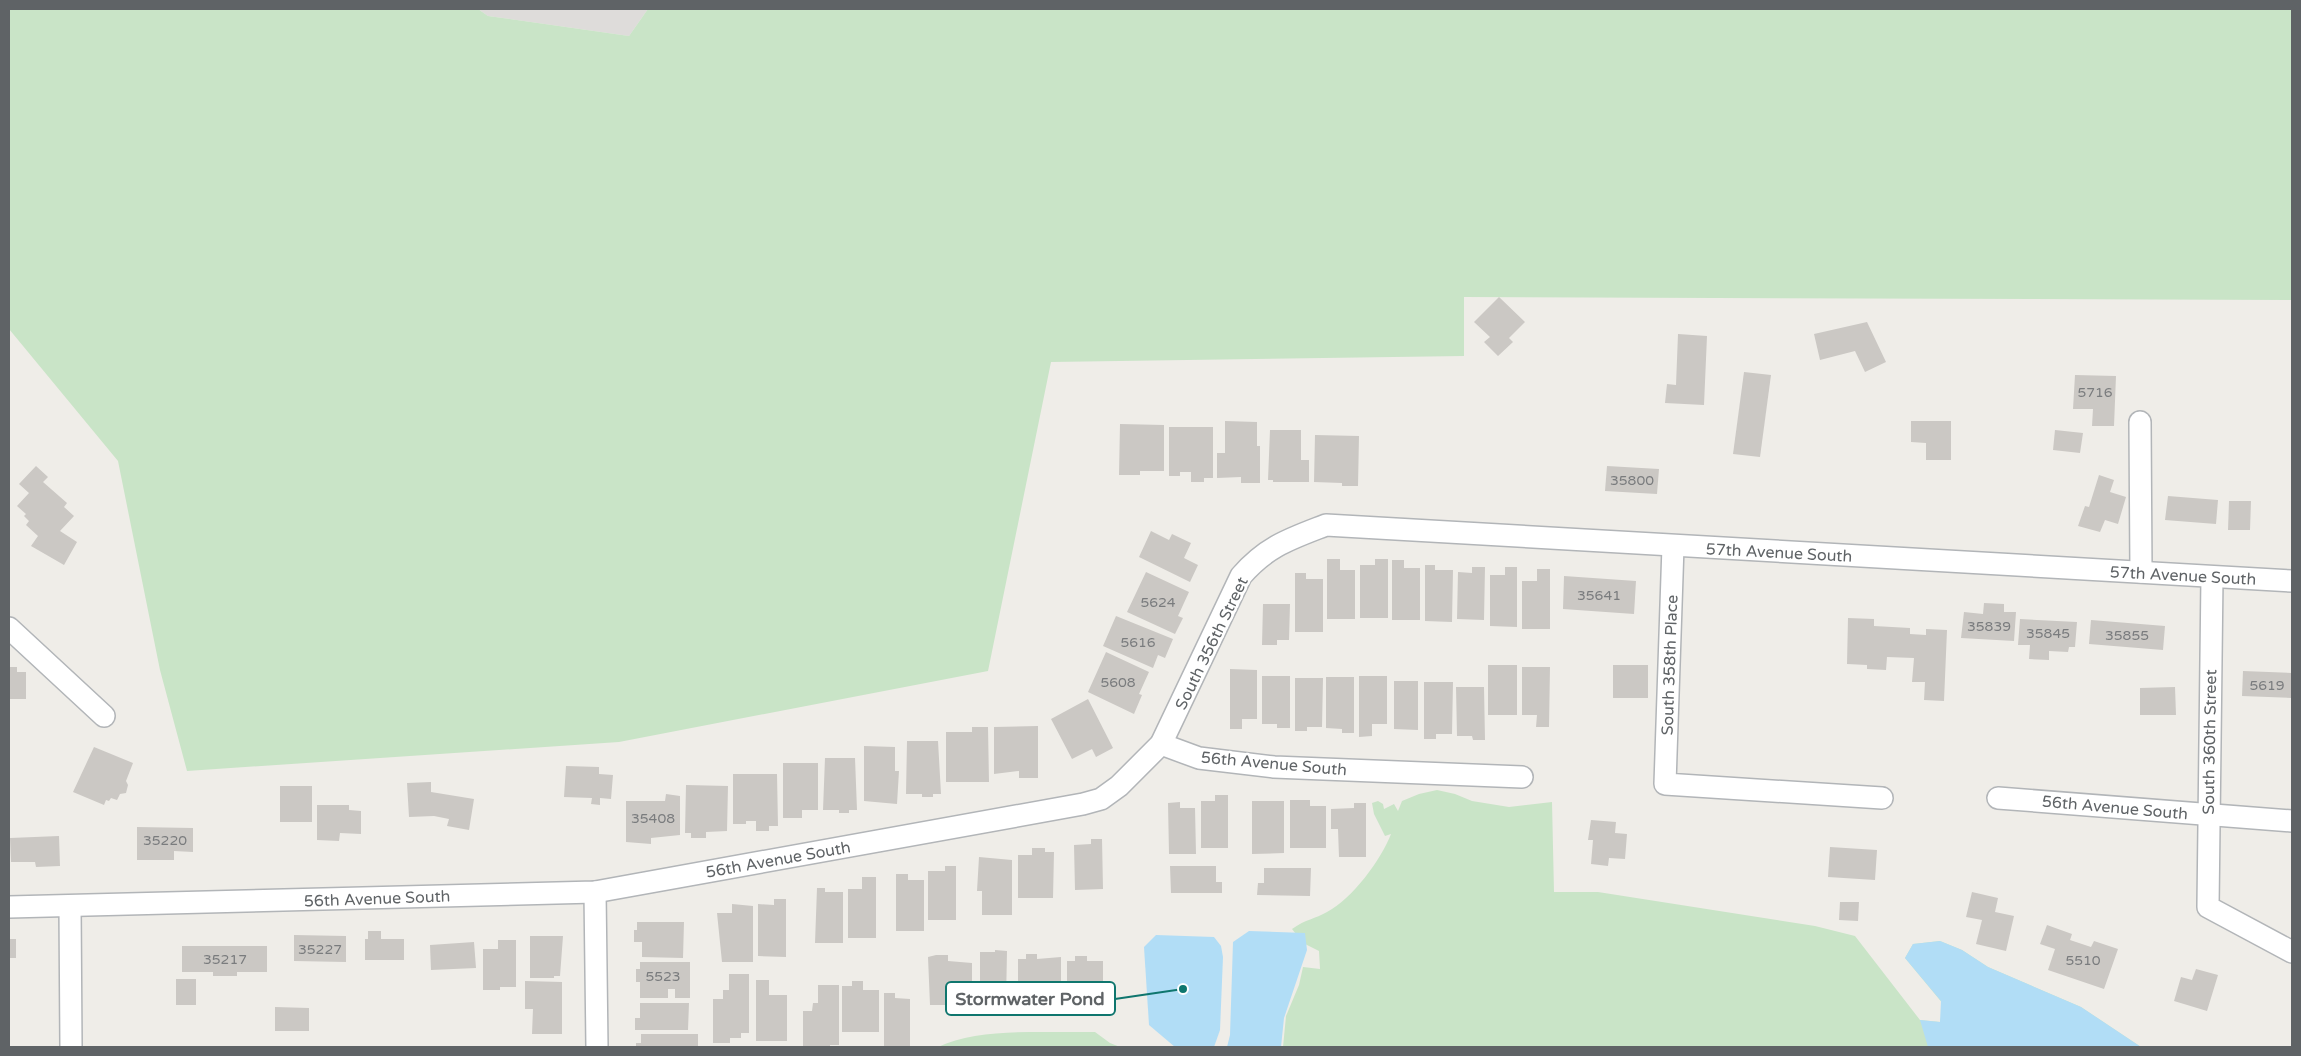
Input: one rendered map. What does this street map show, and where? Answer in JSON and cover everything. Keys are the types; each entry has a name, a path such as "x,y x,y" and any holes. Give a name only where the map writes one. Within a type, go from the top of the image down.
{"street":[{"path":"2140,422 2141,572"},
{"name":"57th Avenue South","path":"1270,549 1326,525 2292,581"},
{"name":"South 358th Place","path":"1673,546 1666,784 1882,798"},
{"name":"South 356th Street","path":"1161,744 1242,576 1254,561 1270,549"},
{"name":"South 360th Street","path":"2212,577 2208,906 2292,952"},
{"path":"9,628 104,716"},
{"name":"56th Avenue South","path":"9,907 595,892 1083,804 1101,798 1119,786 1161,744 1199,758 1274,766 1522,777"},
{"name":"56th Avenue South","path":"1998,798 2292,821"},
{"path":"595,892 597,1047"},
{"path":"70,906 71,1047"}],"shaded area":[{"path":"478,9 648,9 629,36 488,16"}],"green space":[{"path":"9,9 478,9 488,16 629,36 648,9 2292,9 2292,300 1464,297 1464,356 1051,362 988,671 619,742 187,771 160,670 118,461 9,329"},
{"path":"1437,790 1455,794 1472,801 1509,807 1552,802 1554,892 1598,892 1815,926 1855,936 1920,1020 1940,1022 1944,1005 1905,958 1913,944 1940,941 1962,950 1988,967 2081,1007 2141,1047 1283,1047 1286,1016 1299,985 1303,967 1320,969 1319,951 1303,943 1292,929 1337,906 1356,888 1373,867 1391,834 1385,836 1374,814 1372,803 1378,801 1383,804 1384,809 1394,804 1398,811 1402,801 1419,794"},
{"path":"1015,1032 1095,1032 1110,1043 1120,1047 938,1047 973,1036"}],"water":[{"path":"1249,931 1305,933 1307,950 1284,1018 1281,1047 1227,1047 1230,1035 1233,942"},
{"path":"1156,935 1214,937 1221,946 1223,957 1220,1030 1214,1047 1175,1047 1149,1025 1144,947"},
{"path":"1940,941 1962,950 1988,967 2081,1007 2141,1047 1928,1047 1920,1020 1940,1022 1941,1001 1905,958 1913,944"}],"building":[{"path":"1499,297 1525,322 1509,338 1513,342 1498,356 1484,342 1490,337 1474,322"},
{"path":"1867,322 1886,362 1865,372 1855,351 1820,360 1814,334"},
{"path":"1678,334 1707,336 1704,405 1665,403 1667,384 1676,385"},
{"path":"1744,372 1771,375 1760,457 1733,454"},
{"path":"2075,375 2116,376 2114,426 2092,426 2093,409 2073,409"},
{"path":"1225,421 1257,422 1257,446 1260,446 1260,483 1241,483 1241,477 1217,478 1217,453 1225,453"},
{"path":"1911,421 1951,421 1951,460 1926,460 1926,443 1911,442"},
{"path":"1120,424 1164,425 1164,471 1140,471 1140,475 1119,475"},
{"path":"1169,427 1213,427 1213,478 1204,478 1204,482 1191,482 1191,472 1180,472 1180,476 1169,476"},
{"path":"1270,430 1301,430 1301,460 1309,460 1309,482 1273,482 1273,480 1268,480"},
{"path":"2055,430 2083,433 2080,453 2053,450"},
{"path":"1315,435 1359,436 1358,486 1342,486 1342,483 1314,482"},
{"path":"36,466 48,477 43,482 67,503 64,507 74,516 60,531 77,542 64,565 31,546 38,536 26,525 29,521 24,516 26,514 17,506 29,493 19,484"},
{"path":"1607,466 1659,469 1657,494 1605,491"},
{"path":"2099,475 2114,480 2110,492 2126,497 2118,524 2105,520 2100,532 2078,526 2085,506 2089,507"},
{"path":"2168,496 2218,500 2216,524 2165,520"},
{"path":"2229,501 2251,501 2250,530 2228,530"},
{"path":"1151,531 1169,540 1172,534 1191,543 1184,558 1198,565 1190,582 1139,557"},
{"path":"1327,559 1340,559 1340,570 1355,570 1355,619 1327,619"},
{"path":"1375,559 1388,559 1388,618 1360,618 1360,565 1375,565"},
{"path":"1392,560 1404,560 1404,568 1420,568 1420,620 1392,620"},
{"path":"1425,565 1435,565 1435,570 1453,570 1452,622 1425,621"},
{"path":"1472,567 1485,567 1484,620 1457,619 1458,572 1472,573"},
{"path":"1505,567 1517,567 1517,627 1490,626 1490,575 1505,575"},
{"path":"1537,569 1550,569 1550,629 1522,629 1522,581 1537,581"},
{"path":"1146,572 1189,592 1178,616 1183,618 1175,634 1127,612"},
{"path":"1295,573 1306,573 1306,579 1323,579 1323,632 1295,632"},
{"path":"1564,576 1636,581 1634,614 1563,609"},
{"path":"1984,603 2004,604 2004,612 2016,612 2014,641 1961,638 1964,612 1983,614"},
{"path":"1263,604 1290,604 1289,640 1277,640 1277,645 1262,645"},
{"path":"1116,616 1173,639 1165,658 1158,655 1153,668 1103,646"},
{"path":"1848,618 1874,619 1874,626 1910,628 1910,634 1926,635 1926,629 1947,630 1944,701 1924,700 1925,682 1912,682 1914,658 1887,657 1886,670 1867,669 1867,665 1847,664"},
{"path":"2020,619 2077,622 2075,647 2069,647 2068,652 2049,651 2049,660 2029,659 2030,645 2018,645"},
{"path":"2091,620 2165,626 2163,650 2089,644"},
{"path":"1106,652 1149,672 1139,694 1142,695 1134,714 1088,692"},
{"path":"1488,665 1517,665 1517,715 1488,715"},
{"path":"1613,665 1648,665 1648,698 1613,698"},
{"path":"9,667 17,667 17,672 26,672 26,699 9,699"},
{"path":"1522,667 1550,667 1549,727 1536,727 1537,715 1522,715"},
{"path":"1230,669 1257,670 1257,719 1242,719 1242,729 1230,729"},
{"path":"2243,671 2292,673 2292,698 2242,696"},
{"path":"1262,676 1290,676 1290,728 1277,728 1277,724 1262,724"},
{"path":"1359,676 1387,676 1387,724 1372,724 1372,736 1359,737"},
{"path":"1326,677 1354,677 1354,733 1342,733 1342,729 1326,728"},
{"path":"1295,678 1323,678 1322,727 1307,727 1307,731 1295,731"},
{"path":"1394,681 1418,681 1418,730 1394,729"},
{"path":"1424,682 1453,682 1452,734 1436,734 1436,739 1424,739"},
{"path":"1456,687 1484,687 1485,740 1473,740 1472,736 1457,736"},
{"path":"2175,687 2176,715 2140,715 2140,688"},
{"path":"1088,699 1113,748 1096,757 1092,749 1072,759 1051,719"},
{"path":"1038,726 1038,778 1019,778 1019,771 994,774 994,727"},
{"path":"972,727 988,727 989,782 946,782 946,732 972,732"},
{"path":"907,741 938,741 941,794 933,794 933,797 922,797 922,794 906,794"},
{"path":"864,746 895,747 895,771 899,771 897,804 864,801"},
{"path":"94,747 133,763 126,781 128,785 126,793 120,794 117,800 111,798 109,801 106,800 104,805 73,792"},
{"path":"825,758 855,758 857,810 849,810 849,813 839,813 839,810 823,810"},
{"path":"783,763 818,763 818,810 802,810 802,818 783,818"},
{"path":"566,766 599,767 599,774 613,775 611,799 600,798 600,805 591,804 592,798 564,797"},
{"path":"733,774 777,774 778,826 769,826 769,831 756,831 756,821 746,821 746,824 733,824"},
{"path":"431,782 431,792 474,799 469,830 447,826 449,819 434,816 409,817 407,783"},
{"path":"686,785 728,786 727,831 706,832 706,838 691,838 691,833 685,833"},
{"path":"280,786 312,786 312,822 280,822"},
{"path":"666,794 680,796 680,835 651,838 651,844 626,842 626,801 665,801"},
{"path":"1215,795 1228,795 1228,848 1201,848 1201,801 1215,801"},
{"path":"1290,800 1310,800 1310,806 1326,806 1326,848 1290,848"},
{"path":"1252,801 1284,801 1284,853 1252,854"},
{"path":"1180,802 1180,808 1195,808 1196,854 1169,854 1168,803"},
{"path":"1354,803 1366,803 1366,857 1339,857 1338,829 1331,829 1331,809 1354,808"},
{"path":"317,805 349,805 349,810 361,811 361,834 340,833 339,841 317,840"},
{"path":"1591,820 1616,822 1615,833 1627,834 1625,859 1609,858 1608,866 1591,864 1593,840 1588,840"},
{"path":"137,827 193,828 193,852 174,851 174,860 137,860"},
{"path":"59,836 60,866 36,867 35,862 11,862 10,838"},
{"path":"1091,839 1102,839 1103,889 1075,890 1074,845 1091,844"},
{"path":"1830,847 1877,850 1875,880 1828,877"},
{"path":"1032,848 1045,848 1045,852 1054,852 1053,898 1018,898 1018,855 1032,855"},
{"path":"979,857 1012,860 1012,915 982,915 982,891 977,891"},
{"path":"945,866 956,866 956,920 928,920 928,871 945,871"},
{"path":"1170,866 1216,866 1216,882 1222,882 1222,893 1171,893"},
{"path":"1264,868 1311,868 1310,896 1257,895 1258,883 1264,883"},
{"path":"896,874 908,874 908,880 924,880 924,931 896,931"},
{"path":"862,877 876,877 876,938 848,938 848,889 862,889"},
{"path":"817,888 825,888 825,892 843,892 843,943 815,943"},
{"path":"1972,892 1998,898 1995,912 2014,916 2006,951 1976,944 1982,920 1966,917"},
{"path":"774,899 786,899 786,957 758,956 758,904 774,905"},
{"path":"1840,902 1859,902 1858,921 1839,920"},
{"path":"732,904 753,906 753,962 722,962 717,913 732,913"},
{"path":"637,922 684,922 683,958 642,957 642,942 634,942 634,930 637,930"},
{"path":"2047,925 2072,934 2070,940 2091,947 2094,941 2118,949 2104,989 2048,970 2055,949 2040,944"},
{"path":"368,931 381,931 381,939 404,939 404,960 365,960 365,939 368,939"},
{"path":"294,935 346,936 346,962 294,961"},
{"path":"530,936 563,936 560,976 554,976 554,978 530,978"},
{"path":"9,939 16,939 16,958 9,958"},
{"path":"498,940 516,940 516,987 500,987 500,990 483,990 483,949 498,949"},
{"path":"474,942 476,968 431,970 430,945"},
{"path":"182,946 267,946 267,972 237,972 237,976 213,976 213,972 182,972"},
{"path":"995,950 1007,951 1006,1002 980,1002 980,952 995,952"},
{"path":"1026,954 1037,954 1037,959 1061,957 1061,982 1053,982 1053,1015 1021,1015 1021,990 1018,990 1018,959 1026,959"},
{"path":"948,955 948,961 972,963 972,1001 958,1001 958,1005 930,1005 928,957"},
{"path":"1075,956 1087,956 1087,961 1103,961 1103,1010 1067,1010 1067,961 1075,961"},
{"path":"640,962 690,962 690,998 675,998 675,989 668,989 668,998 640,998 640,982 636,982 636,969 640,969"},
{"path":"2196,969 2218,975 2207,1011 2174,1001 2181,977 2192,980"},
{"path":"729,974 749,974 749,1033 741,1033 741,1038 730,1038 730,1043 713,1043 713,999 723,999 723,990 729,990"},
{"path":"176,979 196,979 196,1005 176,1005"},
{"path":"756,980 769,980 769,995 787,995 787,1041 756,1041"},
{"path":"525,981 562,982 562,1034 532,1034 533,1009 525,1009"},
{"path":"852,981 863,981 863,990 879,990 879,1032 842,1032 842,986 852,986"},
{"path":"818,985 839,985 839,1045 803,1047 803,1011 812,1011 813,1003 818,1003"},
{"path":"884,993 895,993 895,998 910,999 910,1046 884,1046"},
{"path":"640,1003 689,1003 688,1030 635,1030 635,1018 640,1018"},
{"path":"275,1007 309,1008 309,1031 275,1031"},
{"path":"641,1034 698,1034 698,1047 636,1047 636,1043 641,1043"}],"place":[{"name":"Stormwater Pond","path":"1183,989"}]}
